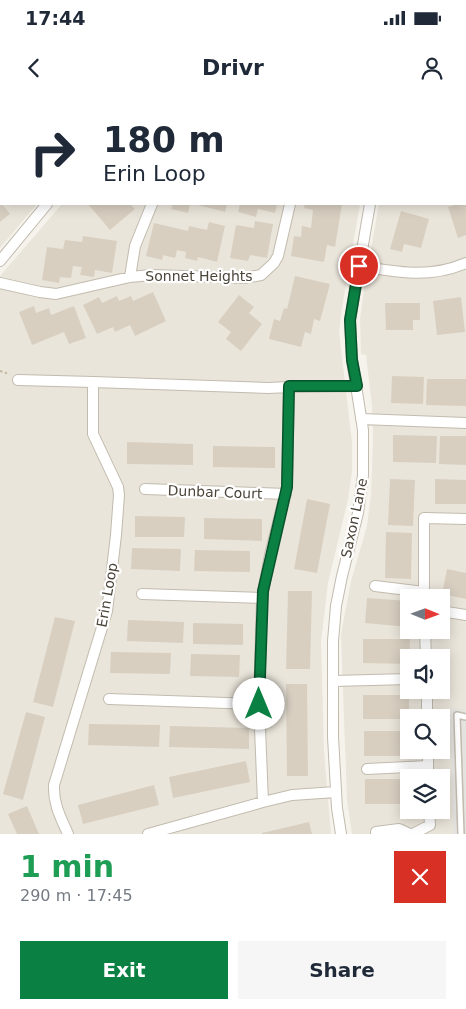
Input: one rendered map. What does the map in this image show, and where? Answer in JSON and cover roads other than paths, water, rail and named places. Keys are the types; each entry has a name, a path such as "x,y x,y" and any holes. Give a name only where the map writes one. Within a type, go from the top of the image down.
{"street":[{"path":"0,261 46,205"},
{"path":"130,277 135,246 152,205"},
{"name":"Sonnet Heights","path":"0,284 56,294 130,277 152,275 246,278 261,275 274,263 278,256 290,205"},
{"name":"Saxon Lane","path":"341,834 336,792 333,737 333,641 336,606 358,513 364,475 364,445 352,360 350,320 370,205"},
{"path":"359,266 408,274 448,270 466,263"},
{"path":"18,380 268,388 289,386 357,386"},
{"name":"Erin Loop","path":"68,834 56,806 54,785 106,619 119,495 118,487 93,434 92,382"},
{"path":"263,802 259,704 262,598 270,555 288,482 289,386"},
{"path":"361,419 466,423"},
{"name":"Dunbar Court","path":"145,489 286,494"},
{"path":"424,589 424,518 466,520"},
{"path":"375,586 400,591"},
{"path":"142,594 262,598"},
{"path":"450,612 466,615"},
{"path":"333,681 400,679"},
{"path":"109,699 259,704"},
{"path":"367,770 428,766 428,759"},
{"path":"148,834 292,795 336,792"},
{"path":"376,832 399,829 411,834 430,825 430,819"}],"lane":[{"path":"462,834 457,715 466,717"},
{"path":"458,758 466,760"}]}
